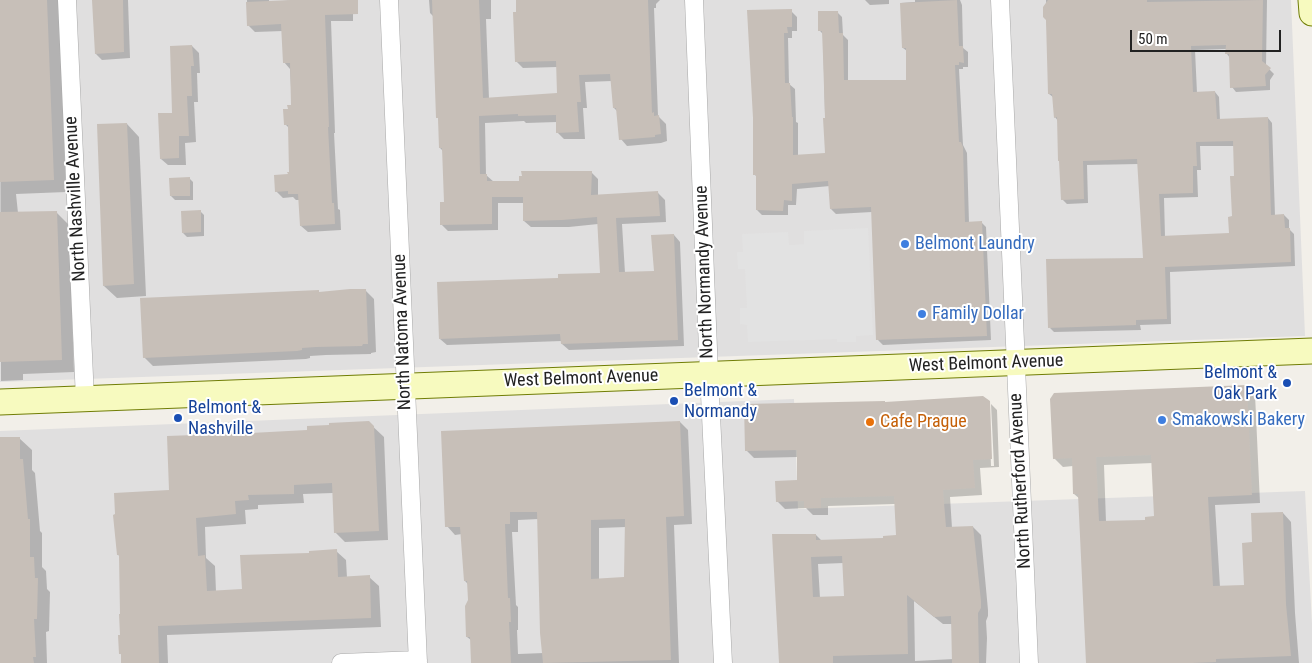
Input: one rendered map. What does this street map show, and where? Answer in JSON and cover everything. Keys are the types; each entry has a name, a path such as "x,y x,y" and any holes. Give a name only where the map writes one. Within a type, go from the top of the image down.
{"main road":[{"path":"1312,0 1312,13"},
{"name":"West Belmont Avenue","path":"0,402 1312,351"}],"street":[{"name":"North Nashville Avenue","path":"67,0 85,398"},
{"name":"North Natoma Avenue","path":"389,0 418,662"},
{"name":"North Normandy Avenue","path":"694,0 723,663"},
{"name":"North Rutherford Avenue","path":"1000,0 1030,663"},
{"path":"341,663 418,662"}],"shaded area":[{"path":"0,0 1291,0 1305,336 0,382"},
{"path":"868,228 873,335 856,336 856,342 837,342 837,339 748,342 747,325 740,324 740,308 747,308 745,269 738,269 737,252 743,252 742,234 788,232 789,245 804,244 804,231"},
{"path":"794,399 798,509 1305,491 1312,624 1312,663 0,663 0,431"}],"building":[{"path":"0,0 47,0 54,180 0,182"},
{"path":"92,0 123,0 124,52 95,54"},
{"path":"358,0 358,14 325,15 328,127 335,224 300,226 298,194 288,194 288,191 275,192 274,175 288,174 287,172 289,172 288,125 284,125 283,109 288,109 287,105 291,105 290,63 283,63 281,24 247,26 246,2"},
{"path":"432,0 479,0 483,98 557,93 556,61 515,62 513,12 516,12 516,0 648,0 652,113 654,112 654,116 659,115 661,134 655,135 655,137 619,140 616,108 613,108 610,74 579,75 581,102 577,102 579,132 556,133 556,115 479,116 480,174 487,174 487,181 519,181 519,176 522,176 521,171 592,171 591,195 658,191 660,216 616,218 619,272 654,271 651,235 674,234 678,340 561,344 560,334 439,339 437,282 558,278 558,274 600,273 597,217 523,221 523,197 492,197 492,224 440,225 440,202 444,202 442,148 439,148 438,118 436,118"},
{"path":"957,0 959,46 963,46 964,63 959,62 959,65 955,65 959,142 961,142 963,147 965,222 982,221 987,336 876,340 871,207 830,209 828,181 792,184 792,201 784,200 783,211 756,210 756,175 753,175 753,118 747,10 792,9 792,27 787,27 788,33 784,33 785,83 790,83 793,117 793,155 825,153 822,31 818,31 818,11 838,11 839,33 843,33 844,80 906,80 906,48 902,48 900,3"},
{"path":"1048,0 1147,0 1147,2 1263,0 1262,61 1271,68 1265,75 1266,86 1230,88 1229,54 1225,54 1226,45 1191,46 1193,92 1215,91 1217,119 1268,117 1271,215 1284,214 1285,228 1290,228 1291,262 1165,267 1167,319 1136,320 1136,325 1048,328 1046,259 1143,258 1137,159 1083,161 1084,199 1061,200 1057,117 1054,118 1052,94 1048,94 1046,20 1043,17 1043,7","holes":["1233,141 1234,176 1230,176 1232,216 1228,217 1229,233 1161,236 1159,194 1193,193 1193,166 1197,166 1196,142"]},
{"path":"192,45 194,66 191,66 192,96 187,96 189,136 179,136 179,158 160,159 158,113 172,113 170,46"},
{"path":"127,123 134,284 103,286 97,124"},
{"path":"190,177 190,196 170,196 169,178"},
{"path":"201,210 201,232 182,233 181,211"},
{"path":"57,211 62,360 0,362 0,212"},
{"path":"366,289 368,344 363,344 362,346 316,347 302,348 302,350 297,351 143,358 140,298 319,290 319,292"},
{"path":"1247,385 1252,495 1208,497 1213,586 1244,585 1242,543 1252,542 1251,513 1283,512 1286,604 1291,656 1216,659 1216,662 1192,663 1086,663 1078,494 1073,494 1072,458 1053,459 1050,399 1054,393","holes":["1151,455 1154,516 1145,517 1145,520 1099,521 1096,457"]},
{"path":"983,396 990,401 992,459 973,460 975,488 943,490 946,527 973,526 981,601 981,608 978,613 979,663 952,663 951,616 934,617 907,595 908,654 833,656 833,663 779,663 772,534 816,534 816,540 883,538 883,536 896,535 894,496 821,498 821,508 804,508 804,501 776,502 775,481 797,480 797,450 745,451 744,404 885,402","holes":["842,556 844,596 813,597 811,557"]},
{"path":"369,421 374,426 379,531 334,533 332,483 294,485 294,494 248,495 249,500 235,501 236,514 196,518 198,556 205,555 207,591 242,589 240,555 309,553 309,551 337,549 338,577 370,575 371,618 158,626 159,663 121,663 118,635 120,635 119,555 117,555 113,515 115,514 114,493 169,490 167,436 307,430 307,426"},
{"path":"680,421 684,516 666,517 671,660 543,663 540,633 537,512 510,512 510,524 505,524 508,598 510,598 511,663 471,663 470,637 466,637 465,606 468,600 467,581 464,581 460,527 445,527 441,431","holes":["625,519 624,577 591,579 591,520"]},
{"path":"0,437 20,437 20,459 23,459 28,519 30,519 30,557 34,557 35,578 38,578 37,619 34,619 36,657 33,657 34,663 0,663"}],"place":[{"name":"Belmont Laundry","path":"905,244"},
{"name":"Family Dollar","path":"922,314"},
{"name":"Belmont & Oak Park","path":"1287,383"},
{"name":"Belmont & Normandy","path":"674,401"},
{"name":"Belmont & Nashville","path":"178,418"},
{"name":"Smakowski Bakery","path":"1162,420"},
{"name":"Cafe Prague","path":"870,422"}]}
